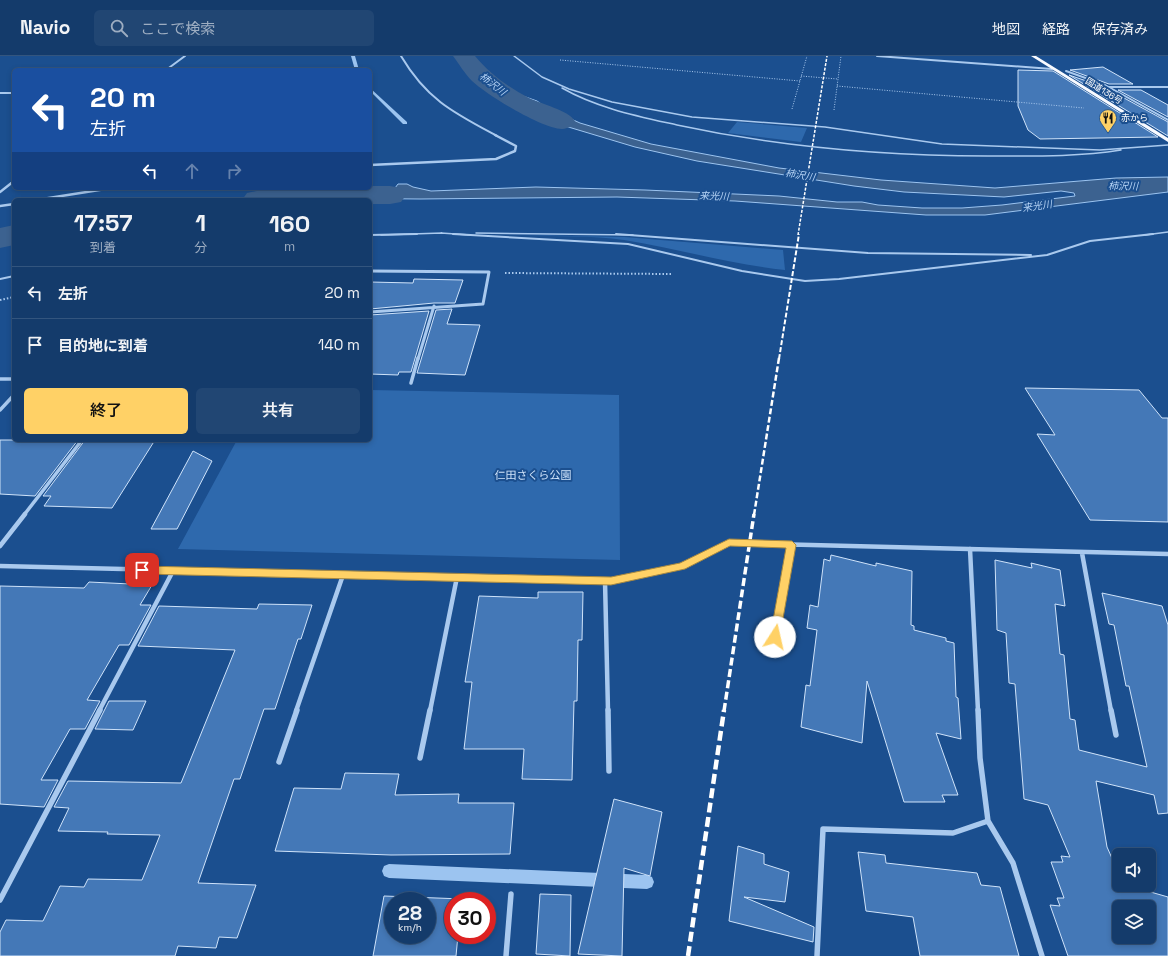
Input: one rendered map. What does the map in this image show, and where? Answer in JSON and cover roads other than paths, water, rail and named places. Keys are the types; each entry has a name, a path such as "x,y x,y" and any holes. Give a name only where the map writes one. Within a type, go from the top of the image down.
{"highway":[{"name":"国道136号","path":"1033,56 1168,140"},
{"name":"国道136号","path":"1043,56 1168,133"}],"street":[{"path":"169,68 185,56"},
{"path":"372,165 496,159 515,151 516,146 436,102 423,88 401,56"},
{"path":"877,56 1052,69"},
{"path":"1066,71 1088,78 1108,87 1168,120"},
{"path":"1108,87 1168,87"},
{"path":"0,93 12,93"},
{"path":"0,192 12,183"},
{"path":"49,198 99,190"},
{"path":"0,206 12,204"},
{"path":"372,271 489,272 483,304 434,306 372,312"},
{"path":"411,383 434,306"},
{"path":"0,379 12,379"},
{"path":"0,410 12,397"},
{"path":"0,546 80,442"},
{"path":"0,566 605,581 682,567 729,543 1168,554"},
{"path":"773,653 792,545"},
{"path":"970,549 980,758 988,821 1013,863 1042,956"},
{"path":"1082,552 1116,735"},
{"path":"0,900 173,571"},
{"path":"279,762 344,575"},
{"path":"420,758 457,577"},
{"path":"605,581 609,770"},
{"path":"817,956 824,829 953,833 988,821"},
{"path":"506,956 511,894"}],"lane":[{"path":"514,56 542,78 557,85 612,102 692,117 825,127 942,144 1056,150 1168,146"},
{"path":"557,85 569,93 616,110 680,126 757,139 850,150 906,155 1026,156 1109,152 1137,148"},
{"path":"441,233 628,244 742,272 806,280 839,279 1047,255 1090,241 1168,232"},
{"path":"372,235 441,233 604,233 689,238 868,253 1047,255"},
{"path":"0,279 12,276"}],"water":[{"path":"503,89 537,101 547,108 580,123 651,144 779,168 881,180 995,188 1116,178 1168,177 1168,192 985,215 926,215 735,201 617,197 420,199 316,198 317,193 387,192 395,188 398,184 407,184 431,191 536,187 645,190 779,196 922,208 962,208 1002,205 1075,196 1074,193 1061,191 1004,197 904,192 854,186 697,161 635,147 565,126 528,112 491,91"}],"waterway":[{"path":"353,56 356,68"},
{"name":"柿沢川","path":"464,56 480,76 508,97 562,121"},
{"path":"372,91 405,123"},
{"name":"来光川","path":"285,198 326,195 390,195"},
{"name":"来光川","path":"0,238 12,235"},
{"path":"389,871 647,882"}],"railway":[{"path":"798,235 827,56"},
{"path":"779,359 799,234"},
{"path":"754,515 779,358"},
{"path":"724,711 754,514"},
{"path":"688,956 724,710"}],"place":[{"name":"赤から","path":"1108,133"}],"park label":[{"name":"仁田さくら公園","path":"533,475"}]}
